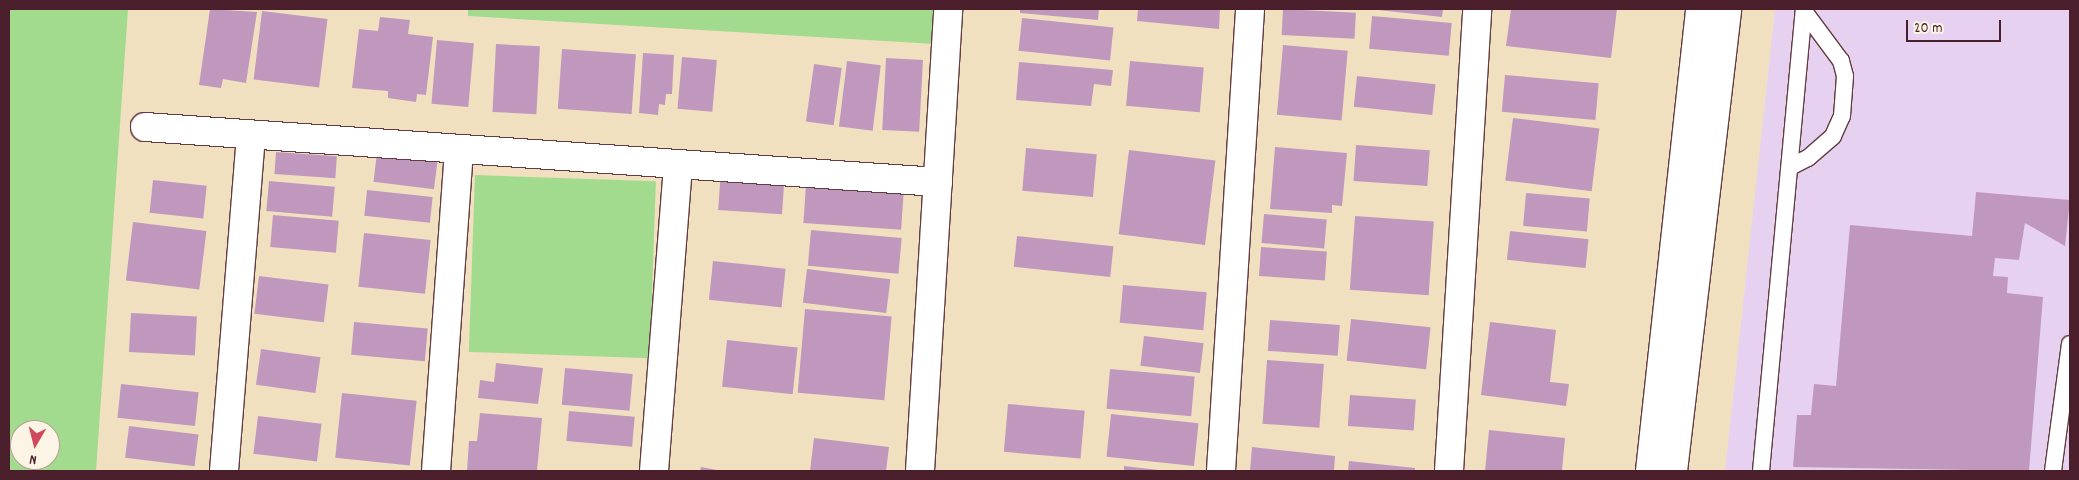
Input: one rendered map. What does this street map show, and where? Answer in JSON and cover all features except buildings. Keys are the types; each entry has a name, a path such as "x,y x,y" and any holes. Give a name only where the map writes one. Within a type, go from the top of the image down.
{"street":[{"path":"920,471 948,9"},
{"path":"1221,471 1250,9"},
{"path":"1449,471 1477,9"},
{"path":"1650,471 1700,9"},
{"path":"1673,471 1727,9"},
{"path":"146,127 459,151 938,182"},
{"path":"224,471 251,135"},
{"path":"436,471 459,151"},
{"path":"654,471 678,165"}],"lane":[{"path":"1761,471 1804,10"},
{"path":"1790,167 1827,142 1842,116 1845,76 1841,61 1804,10"},
{"path":"2053,471 2070,344"}],"shaded area":[{"path":"1775,9 2070,9 2070,471 1725,471"}],"green space":[{"path":"9,9 128,9 96,471 9,471"},
{"path":"468,9 937,9 935,44 468,16"},
{"path":"475,175 656,181 650,358 469,352"}]}
